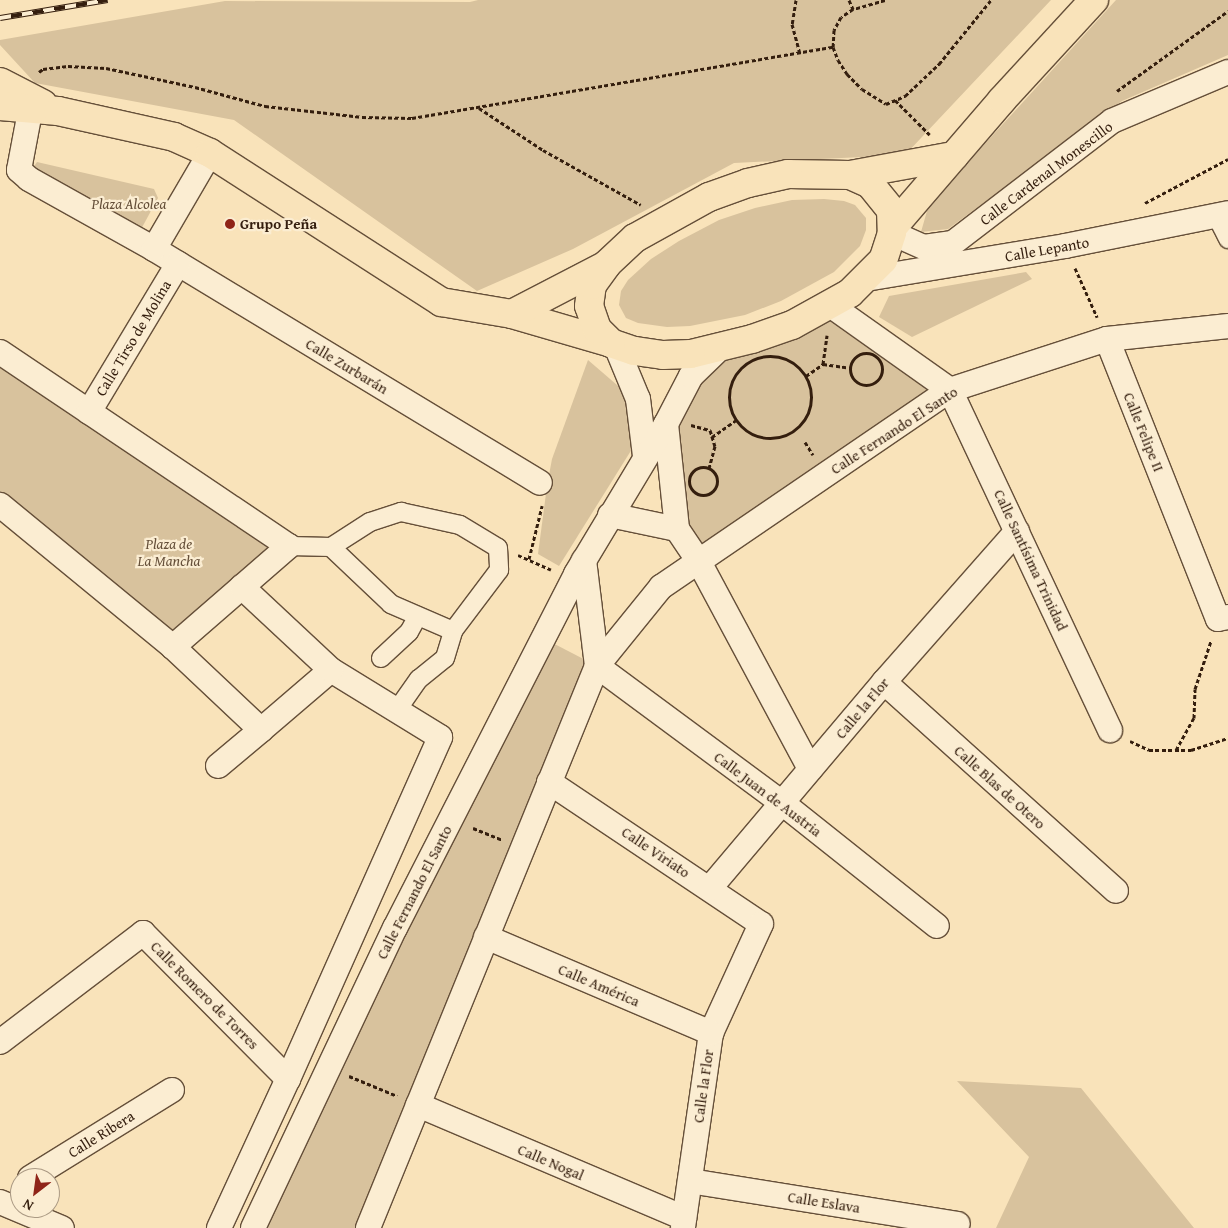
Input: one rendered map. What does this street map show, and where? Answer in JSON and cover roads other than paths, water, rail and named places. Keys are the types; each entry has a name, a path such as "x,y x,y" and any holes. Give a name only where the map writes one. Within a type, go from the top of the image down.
{"highway":[{"path":"892,231 954,156 1094,0"},
{"path":"0,82 58,111"},
{"path":"0,106 58,111 174,137 210,153 441,302 512,314 634,351 663,355 690,354 721,347 752,339 792,324 850,293 866,278 883,260 892,231 891,210 882,196 870,184 850,175"},
{"path":"614,344 597,329 589,306 592,285 607,264 635,238 666,219 717,194 748,183 788,174 850,175 954,156"},
{"path":"512,314 607,264"}],"street":[{"name":"Calle Cardenal Monescillo","path":"892,231 924,246 953,243 1112,121 1228,72"},
{"path":"0,116 29,117 58,111"},
{"path":"29,117 19,170 29,179 154,249 210,153"},
{"path":"1223,215 1228,239"},
{"name":"Calle Lepanto","path":"866,278 1066,246 1223,215"},
{"name":"Calle Zurbarán","path":"154,249 540,483"},
{"name":"Calle Tirso de Molina","path":"88,412 178,264"},
{"path":"830,305 950,390"},
{"name":"Calle Fernando El Santo","path":"368,1228 597,666 661,587 950,390 1107,339 1228,326"},
{"name":"Calle Felipe II","path":"1107,339 1223,618"},
{"path":"614,344 638,399 645,456"},
{"name":"Calle Fernando El Santo","path":"253,1228 395,928 584,560 666,424 691,376 721,347"},
{"path":"0,352 288,546 331,547 370,522 401,512 460,525 498,548 499,570 453,631 445,658 418,679 397,710"},
{"name":"Calle Santísima Trinidad","path":"950,390 1110,730"},
{"path":"666,424 678,529 698,560 810,769"},
{"path":"0,505 173,647 261,730"},
{"path":"610,515 678,529"},
{"name":"Calle la Flor","path":"710,888 884,682 1017,531"},
{"path":"173,647 288,546"},
{"path":"331,547 391,604 453,631"},
{"name":"Calle Fernando El Santo","path":"584,560 597,666"},
{"path":"219,1228 288,1079 440,737 332,670 242,587"},
{"path":"381,658 408,632 418,616"},
{"name":"Calle Juan de Austria","path":"597,666 781,802 937,926"},
{"path":"218,766 332,670"},
{"name":"Calle Blas de Otero","path":"884,682 1116,891"},
{"name":"Calle Viriato","path":"549,782 710,888 761,924"},
{"name":"Calle la Flor","path":"684,1223 711,1033 761,924"},
{"name":"Calle Romero de Torres","path":"0,1042 143,933 288,1079"},
{"name":"Calle América","path":"486,937 711,1033"},
{"name":"Calle Ribera","path":"46,1168 172,1090"},
{"name":"Calle Nogal","path":"418,1105 684,1223"},
{"name":"Calle Eslava","path":"690,1181 958,1224"},
{"path":"0,1202 62,1228"}],"railway":[{"path":"0,18 108,0"}],"place":[{"name":"Grupo Peña","path":"230,224"}],"park label":[{"name":"Plaza Alcolea","path":"129,204"},
{"name":"Plaza de La Mancha","path":"169,552"}]}
